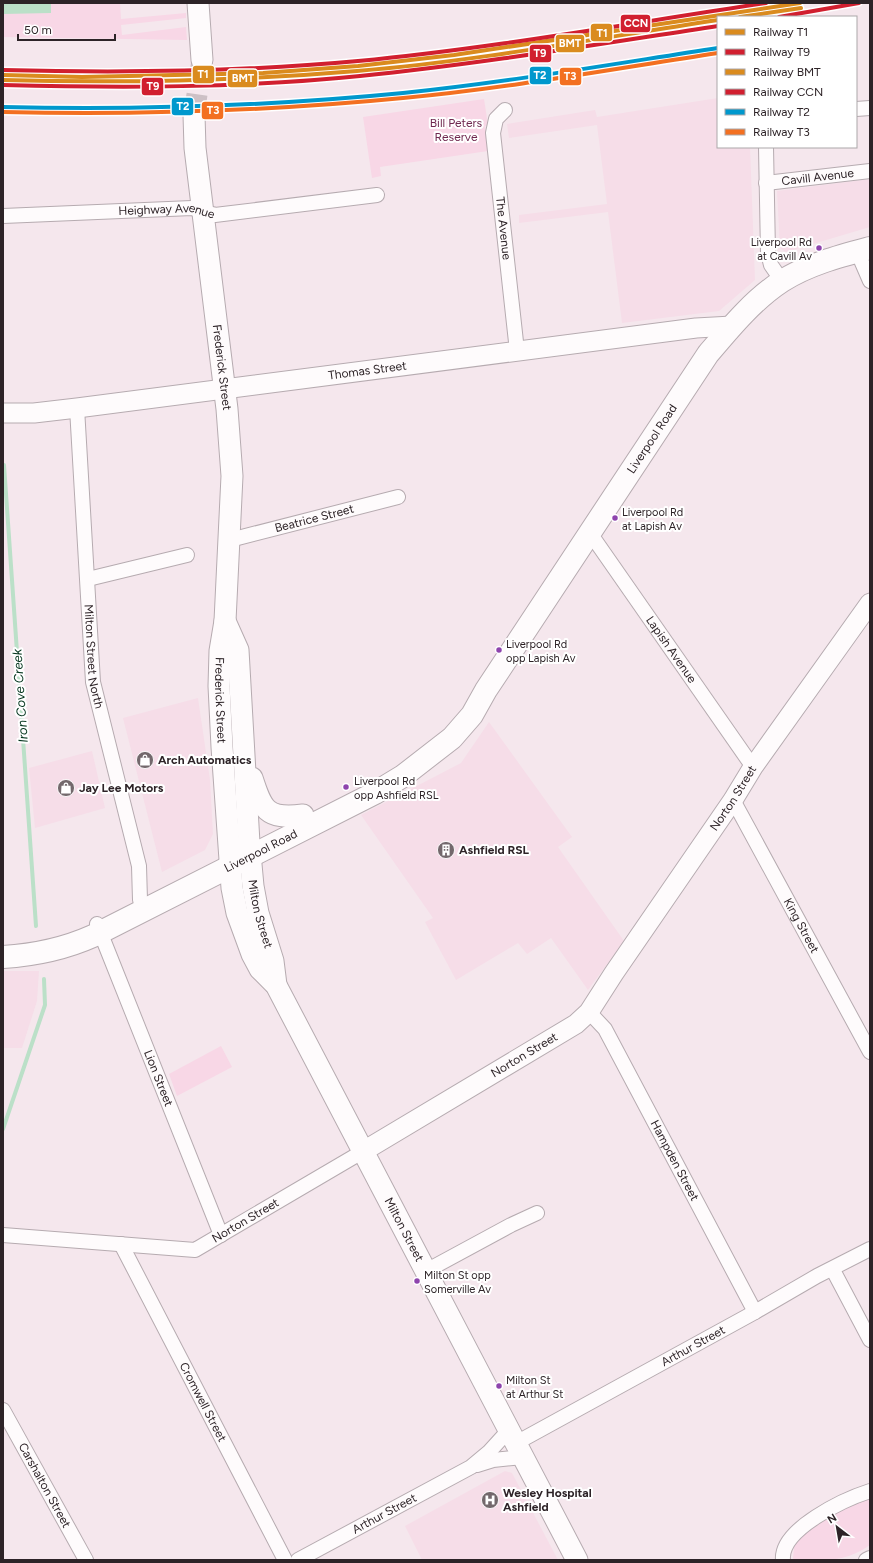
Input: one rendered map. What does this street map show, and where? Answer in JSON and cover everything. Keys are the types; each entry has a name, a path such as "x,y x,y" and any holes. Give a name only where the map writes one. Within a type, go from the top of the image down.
{"highway":[{"name":"Liverpool Road","path":"3,957 23,956 54,951 75,944 140,900 375,793 403,776 452,738 472,715 486,690 704,358 732,326 766,294 782,282 821,262 864,249"},
{"name":"Liverpool Road","path":"3,942 51,936 99,927 240,854 303,815 369,782 418,753 437,738 486,690"}],"main road":[{"path":"198,3 202,60"},
{"name":"Frederick Street","path":"194,115 195,148 224,388 232,476 225,621 220,651 219,686 222,747 240,854"},
{"name":"Thomas Street","path":"3,413 34,413 77,408 696,328 732,326"},
{"name":"Norton Street","path":"362,1152 576,1024 589,1012 732,800 752,767 870,603"},
{"name":"Frederick Street","path":"225,621 238,650 244,759 240,854"},
{"path":"244,759 264,808 270,813 283,817 303,815"},
{"name":"Milton Street","path":"240,854 272,961 276,984 362,1152 577,1560"}],"street":[{"path":"857,110 870,108"},
{"name":"The Avenue","path":"505,110 496,119 493,133 517,351"},
{"name":"Cavill Avenue","path":"766,148 768,253 771,265 782,282"},
{"name":"Cavill Avenue","path":"766,183 870,171"},
{"name":"Heighway Avenue","path":"3,216 190,208 215,216 377,195"},
{"path":"864,249 870,282"},
{"name":"Milton Street North","path":"77,408 93,682 139,866 140,900"},
{"name":"Beatrice Street","path":"230,540 398,498"},
{"name":"Lapish Avenue","path":"590,533 752,767"},
{"path":"88,579 187,555"},
{"name":"King Street","path":"732,800 870,1052"},
{"name":"Lion Street","path":"99,927 221,1235"},
{"name":"Hampden Street","path":"589,1012 605,1029 755,1312"},
{"name":"Norton Street","path":"3,1235 195,1250 362,1152"},
{"path":"426,1271 511,1225 537,1213"},
{"name":"Cromwell Street","path":"121,1244 285,1560"},
{"name":"Arthur Street","path":"298,1560 471,1467 493,1460 516,1443 755,1312 817,1276 833,1270 870,1249"},
{"path":"833,1270 870,1340"},
{"name":"Carshalton Street","path":"3,1410 86,1560"},
{"name":"Arthur Street","path":"471,1467 488,1452 516,1443"},
{"path":"783,1560 784,1546 792,1536 810,1522 846,1499 870,1492"},
{"path":"866,1560 870,1558"}],"shaded area":[{"path":"3,3 51,3 51,13 3,14"},
{"path":"717,98 717,148 750,148 755,280 719,311 622,323 608,212 519,223 519,215 607,204 597,125 509,138 507,124 595,110 597,117"},
{"path":"870,179 870,227 786,252 780,248 777,191"},
{"path":"198,698 210,780 213,834 205,850 162,872 123,718"},
{"path":"489,722 572,837 558,847 624,941 588,990 551,938 527,954 518,943 456,980 425,922 433,918 361,815 461,763"},
{"name":"Jay Lee Motors","path":"92,751 105,808 35,828 29,768"},
{"path":"3,971 39,971 37,1001 22,1048 3,1048"},
{"name":"Wesley Hospital Ashfield","path":"505,1471 512,1473 558,1560 422,1560 405,1526"}],"green space":[{"path":"3,3 120,3 121,19 186,13 186,18 121,25 122,35 186,27 187,40 3,37"},
{"name":"Bill Peters Reserve","path":"484,99 488,125 485,126 488,151 380,167 381,176 372,178 363,117"},
{"path":"221,1046 232,1067 177,1096 169,1074"},
{"path":"870,1496 870,1545 861,1551 843,1558 824,1560 794,1560 795,1540 814,1523"}],"waterway":[{"name":"Iron Cove Creek","path":"4,465 36,926"},
{"name":"Iron Cove Creek","path":"3,1129 45,1005 44,979"}],"tunnel":[{"path":"194,115 202,60"}],"rail line":[{"name":"CCN","path":"3,70 180,71 314,65 409,56 461,49 766,3"},
{"name":"T1","path":"3,75 82,77 263,73 358,66 454,55 800,3"},
{"name":"T9","path":"785,16 859,3"},
{"name":"BMT","path":"747,16 801,8"},
{"name":"BMT","path":"3,80 92,81 224,79 357,71 402,67 493,55 717,20"},
{"name":"T9","path":"3,85 92,87 182,86 316,80 495,60 717,26"},
{"name":"T2","path":"3,107 103,108 203,106 303,101 403,93 482,84 717,48"},
{"name":"T3","path":"3,112 103,113 203,111 303,106 403,98 561,78 717,53"}],"place":[{"name":"Liverpool Rd at Cavill Av","path":"819,248"},
{"name":"Liverpool Rd at Lapish Av","path":"615,518"},
{"name":"Liverpool Rd opp Lapish Av","path":"499,650"},
{"name":"Arch Automatics","path":"145,760"},
{"name":"Liverpool Rd opp Ashfield RSL","path":"346,787"},
{"name":"Jay Lee Motors","path":"66,788"},
{"name":"Ashfield RSL","path":"446,850"},
{"name":"Milton St opp Somerville Av","path":"417,1281"},
{"name":"Milton St at Arthur St","path":"499,1386"},
{"name":"Wesley Hospital Ashfield","path":"490,1500"}]}
